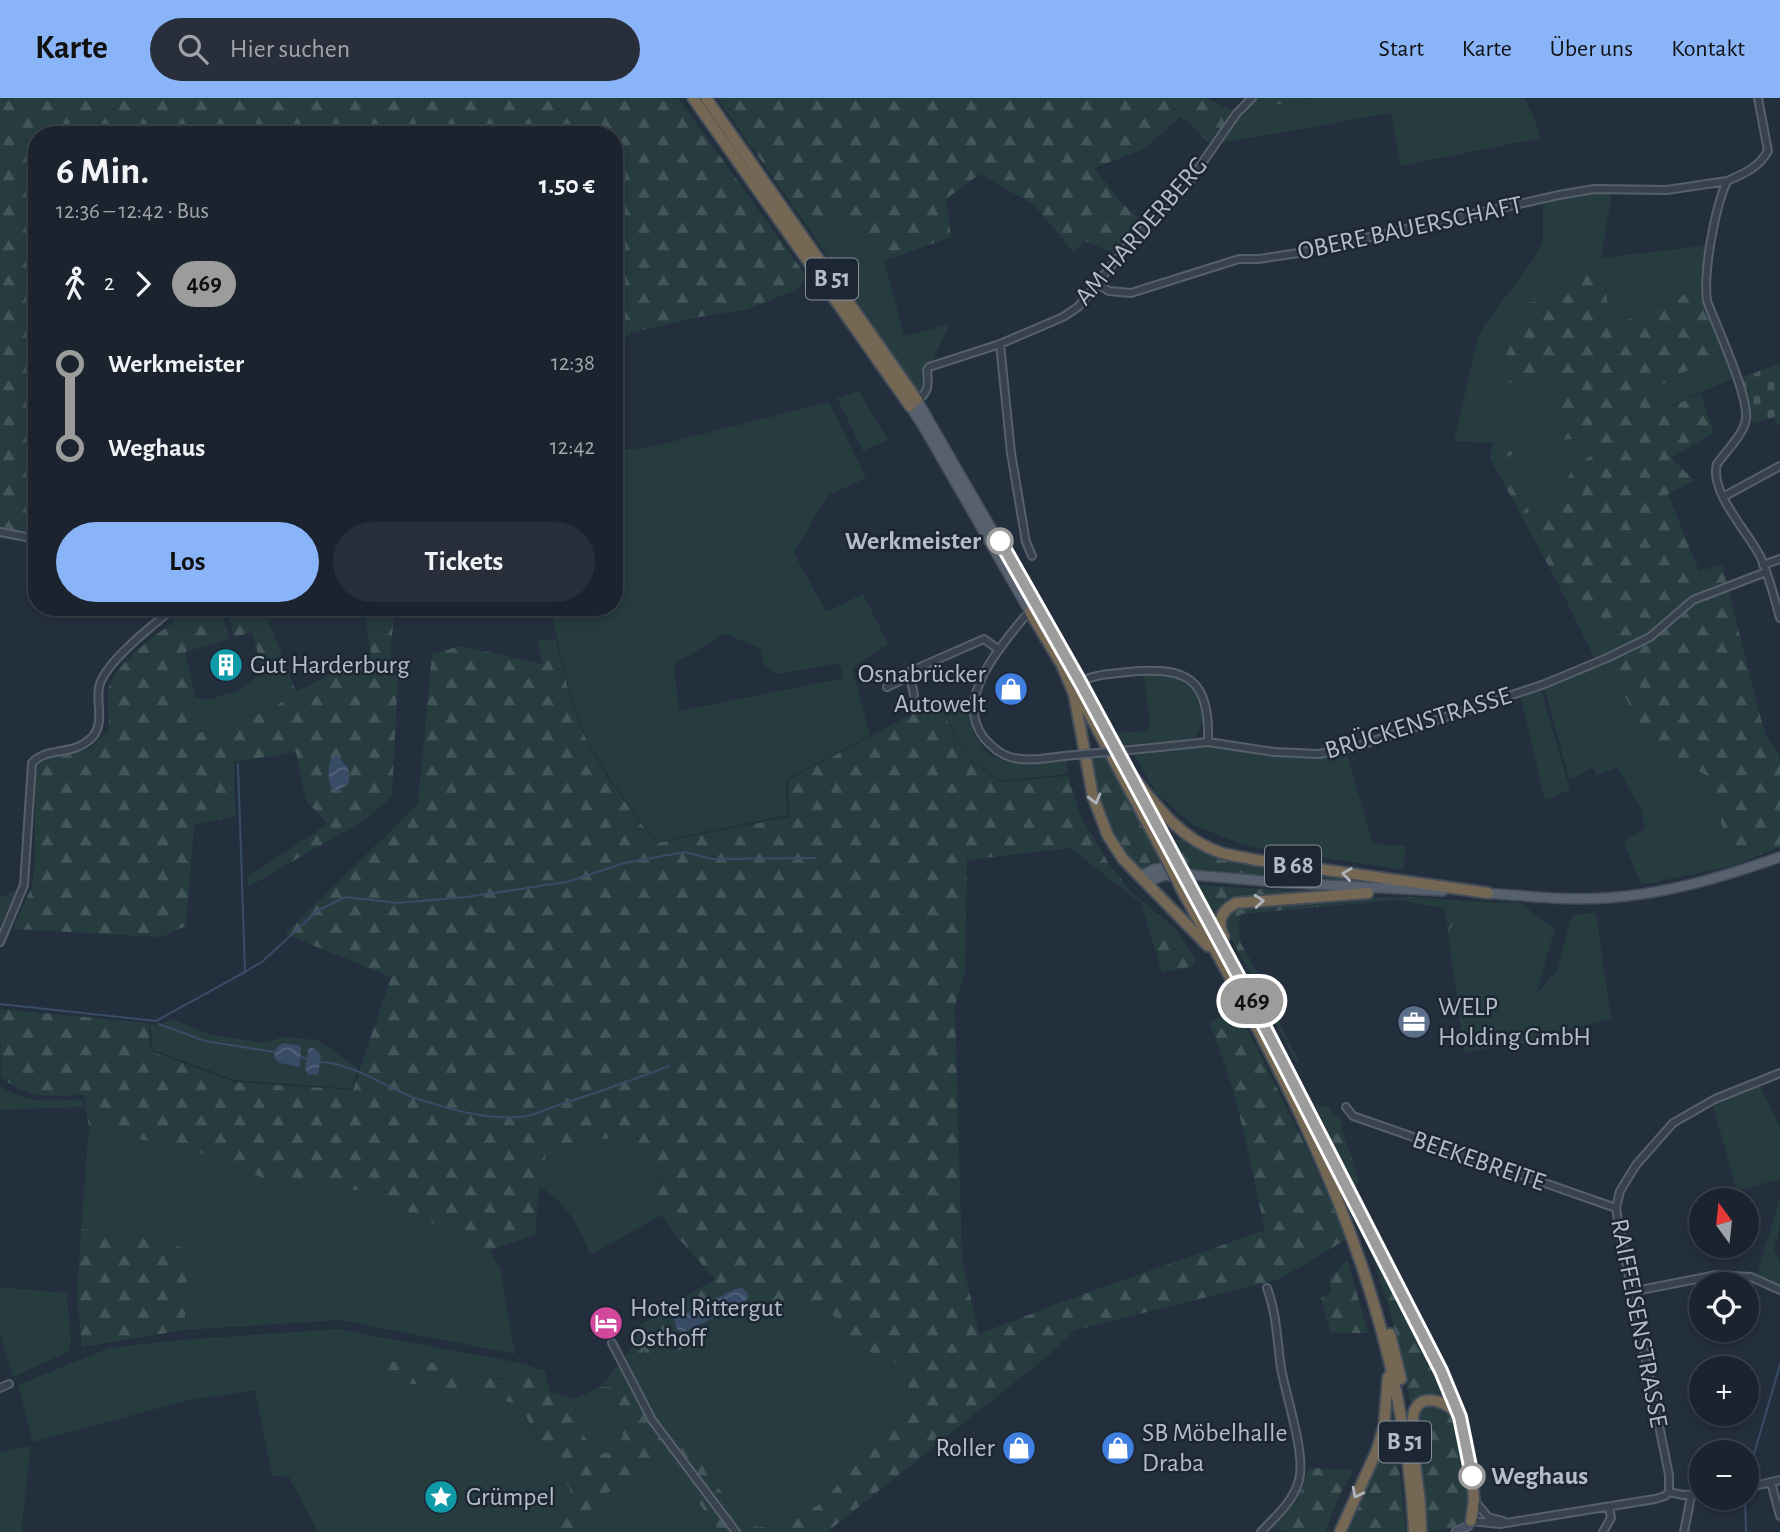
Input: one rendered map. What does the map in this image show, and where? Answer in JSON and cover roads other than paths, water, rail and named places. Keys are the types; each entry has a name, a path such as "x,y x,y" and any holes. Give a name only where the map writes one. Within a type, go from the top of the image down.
{"highway":[{"name":"B 51","path":"693,98 913,403"},
{"name":"B 51","path":"706,98 913,403"},
{"name":"B 51","path":"1030,612 1172,861"},
{"path":"1061,663 1080,716 1087,768 1099,815 1108,836 1123,859 1220,959"},
{"name":"B 51","path":"1080,682 1130,773 1220,959 1289,1092 1336,1195 1364,1267 1389,1357 1403,1424 1414,1532"},
{"name":"B 68","path":"1130,773 1175,826 1188,836 1218,851 1256,860 1488,893"},
{"name":"B 68","path":"1232,963 1219,923 1228,907 1236,903 1368,892"},
{"name":"B 51","path":"1189,895 1232,963 1313,1122 1373,1272 1396,1356 1414,1451 1421,1532"},
{"path":"1313,1122 1441,1371 1460,1417 1472,1473 1474,1500 1471,1521"},
{"path":"1340,1532 1367,1474 1384,1426 1389,1357"},
{"path":"1414,1451 1416,1439 1413,1416 1415,1410 1425,1401 1440,1401 1460,1417"}],"main road":[{"name":"B 51","path":"913,403 1030,612"},
{"name":"B 51","path":"913,403 936,429 1080,682"},
{"name":"B 68","path":"1143,879 1154,869 1163,868 1193,875 1287,883 1566,898 1643,895 1733,874 1780,857"},
{"name":"B 68","path":"1143,879 1165,875 1194,880 1368,892 1488,893"}],"street":[{"name":"AM HARDERBERG","path":"913,403 926,393 929,367 1000,344 1063,317 1078,307 1124,250 1191,179 1237,113 1252,98"},
{"name":"OBERE BAUERSCHAFT","path":"1098,284 1109,291 1131,293 1239,259 1298,253 1594,188 1667,190 1727,181 1762,162 1768,151 1758,98"},
{"path":"1727,181 1722,192 1711,245 1705,288 1707,301 1743,396 1746,418 1743,428 1717,464 1716,471 1723,497 1763,565 1780,618"},
{"path":"1000,344 1011,453 1026,542 1032,556"},
{"path":"1723,497 1780,466"},
{"path":"0,532 28,537"},
{"path":"1763,565 1780,559"},
{"name":"BRÜCKENSTRASSE","path":"1030,612 999,650 975,693 973,713 980,733 991,747 1008,757 1029,760 1208,742 1274,752 1319,754 1358,746 1542,685 1607,659 1650,637 1693,600 1766,572"},
{"path":"0,942 24,885 32,763 39,756 82,747 96,733 99,722 99,686 120,655 164,616"},
{"path":"887,687 909,676 911,671 984,639 999,650"},
{"path":"1080,682 1095,676 1139,671 1163,670 1179,673 1190,679 1203,696 1208,742"},
{"path":"909,676 914,695"},
{"name":"RAIFFEISENSTRASSE","path":"1669,1492 1669,1475 1630,1292 1616,1208 1620,1191 1636,1165 1674,1123 1715,1099 1780,1073"},
{"name":"BEEKEBREITE","path":"1346,1107 1353,1116 1616,1208"},
{"path":"1630,1292 1717,1275 1751,1277 1780,1290"},
{"path":"1261,1532 1294,1494 1300,1480 1302,1463 1281,1367 1275,1310 1267,1288"},
{"path":"612,1343 652,1420 736,1532"},
{"path":"0,1388 9,1384"},
{"path":"1759,1485 1780,1480"},
{"path":"1771,1482 1780,1516"},
{"path":"1456,1532 1468,1526 1471,1521 1489,1524 1519,1522 1658,1498 1669,1492 1689,1496"},
{"path":"1474,1500 1488,1517 1519,1522"},
{"path":"1684,1532 1689,1506"},
{"path":"1603,1532 1611,1518 1609,1507"}],"water":[{"path":"337,756 349,772 348,784 338,791 332,790 329,774 332,757"},
{"path":"283,1043 301,1046 300,1067 280,1063 275,1059 276,1049"},
{"path":"309,1047 317,1050 321,1056 318,1074 308,1075 305,1068"},
{"path":"742,1288 747,1292 748,1298 741,1304 681,1334 676,1327 674,1319"}],"waterway":[{"path":"0,1004 156,1021 245,972 238,764"},
{"path":"245,972 263,961 317,911 345,897 398,903 466,897 567,882 624,863 685,852 712,859 816,858"},
{"path":"159,1024 205,1041 274,1052"},
{"path":"301,1057 307,1059"},
{"path":"320,1062 345,1066 415,1098 441,1106 467,1113 508,1117 536,1114 669,1066"},
{"path":"1758,1440 1780,1365"},
{"path":"1745,1510 1746,1532"}],"place":[{"name":"Werkmeister","path":"1000,541"},
{"name":"Gut Harderburg","path":"226,665"},
{"name":"Osnabrücker Autowelt","path":"1011,689"},
{"name":"WELP Holding GmbH","path":"1414,1022"},
{"name":"Hotel Rittergut Osthoff","path":"606,1323"},
{"name":"Roller","path":"1019,1448"},
{"name":"SB Möbelhalle Draba","path":"1118,1448"},
{"name":"Weghaus","path":"1472,1476"},
{"name":"Grümpel","path":"441,1497"}]}
